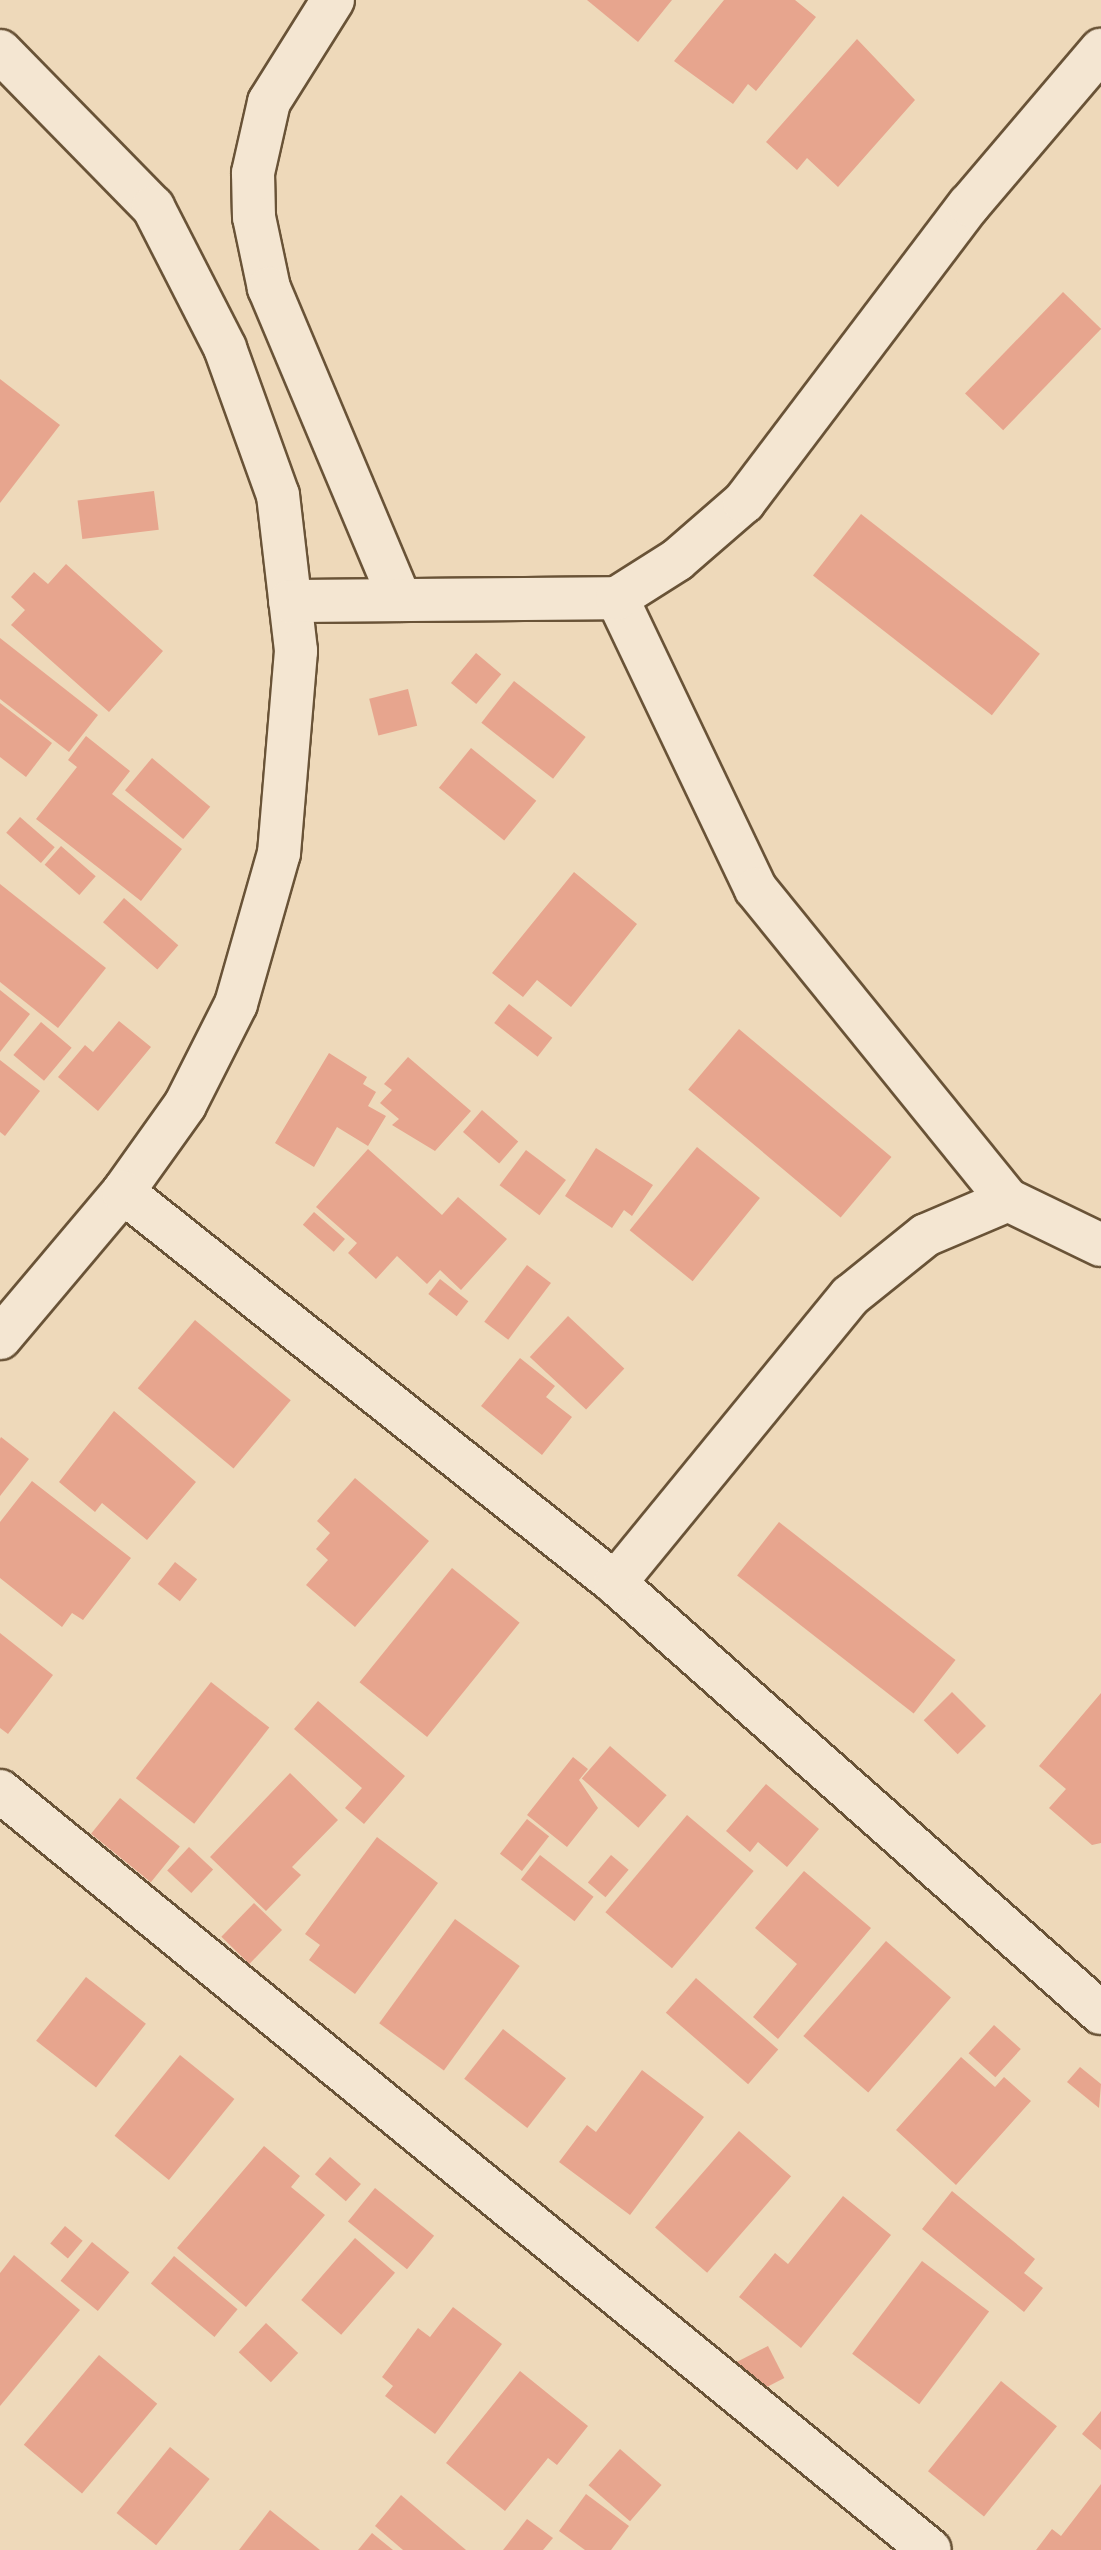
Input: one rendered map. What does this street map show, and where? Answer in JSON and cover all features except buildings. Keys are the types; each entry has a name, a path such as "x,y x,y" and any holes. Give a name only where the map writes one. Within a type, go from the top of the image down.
{"street":[{"path":"333,0 269,102 253,173 254,217 269,288 400,600"},
{"path":"290,601 617,598 677,560 744,502 969,205 1101,50"},
{"path":"0,51 153,207 225,348 278,495 296,651 275,868 236,1004 185,1105 123,1192 0,1338"},
{"path":"617,598 756,889 1008,1200 1101,1245"},
{"path":"123,1192 615,1583 1101,2013"},
{"path":"615,1583 850,1296 926,1235 1008,1200"},
{"path":"0,1791 930,2550"}]}
